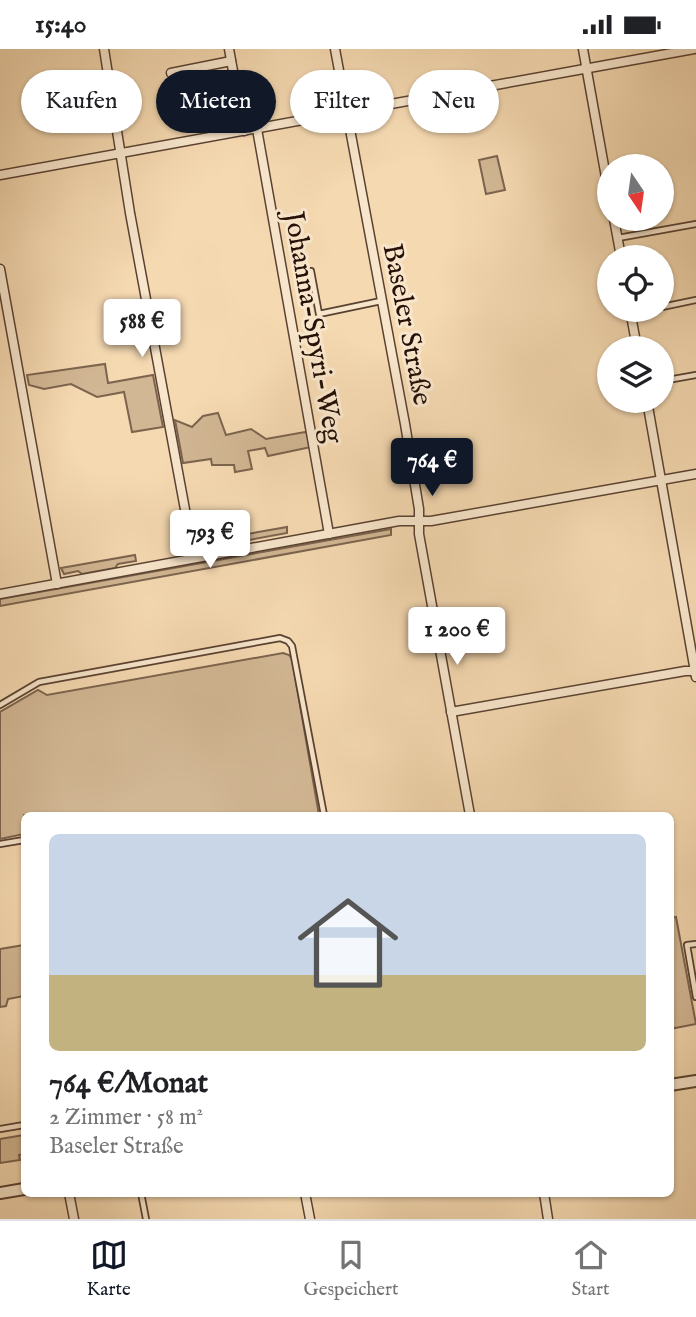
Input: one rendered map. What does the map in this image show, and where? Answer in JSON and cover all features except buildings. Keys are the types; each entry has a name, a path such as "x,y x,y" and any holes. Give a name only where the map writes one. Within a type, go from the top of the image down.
{"street":[{"path":"104,49 108,70"},
{"path":"229,49 234,70"},
{"name":"Baseler Straße","path":"335,49 339,70"},
{"path":"583,49 602,154"},
{"path":"394,104 694,49"},
{"path":"186,70 232,61"},
{"path":"118,133 194,558"},
{"path":"0,174 233,133"},
{"name":"Johanna-Spyri-Weg","path":"258,133 329,534"},
{"name":"Baseler Straße","path":"351,133 407,437 419,509 419,534 469,812"},
{"path":"616,231 618,245"},
{"path":"0,269 57,584"},
{"path":"451,712 685,671 696,673 649,413"},
{"path":"0,594 399,521 418,522 696,474"},
{"path":"674,1084 696,1081"},
{"path":"0,1193 21,1190"},
{"path":"70,1197 74,1219"},
{"path":"306,1197 310,1219"},
{"path":"545,1197 548,1219"}],"lane":[{"path":"617,239 696,224"},
{"path":"311,271 319,314 382,301"},
{"path":"674,305 696,300"},
{"path":"674,379 696,375"},
{"path":"0,705 39,682 280,638 292,646 323,812"},
{"path":"0,844 21,840"},
{"path":"696,944 687,945 696,997"},
{"path":"0,1129 21,1126"},
{"path":"142,1197 146,1219"}],"shaded area":[{"path":"497,156 505,190 486,194 479,160"},
{"path":"105,364 108,383 153,375 163,427 132,432 124,392 97,397 71,384 44,389 29,385 27,375"},
{"path":"218,413 226,435 251,429 266,439 305,432 308,433 311,447 268,456 265,448 248,451 252,469 235,472 234,465 212,465 211,459 183,463 175,420 192,427 203,416"},
{"path":"287,527 287,533 200,549 196,543"},
{"path":"391,529 391,535 0,606 0,599"},
{"path":"135,555 136,561 82,574 78,571 64,574 61,568"},
{"path":"283,653 289,655 292,659 318,812 21,812 21,835 0,839 0,712 38,690 47,695"},
{"path":"674,917 696,1024 674,1028"},
{"path":"21,946 21,997 8,999 6,1006 0,1007 0,949"},
{"path":"21,1136 20,1160 0,1163 0,1139"}]}
